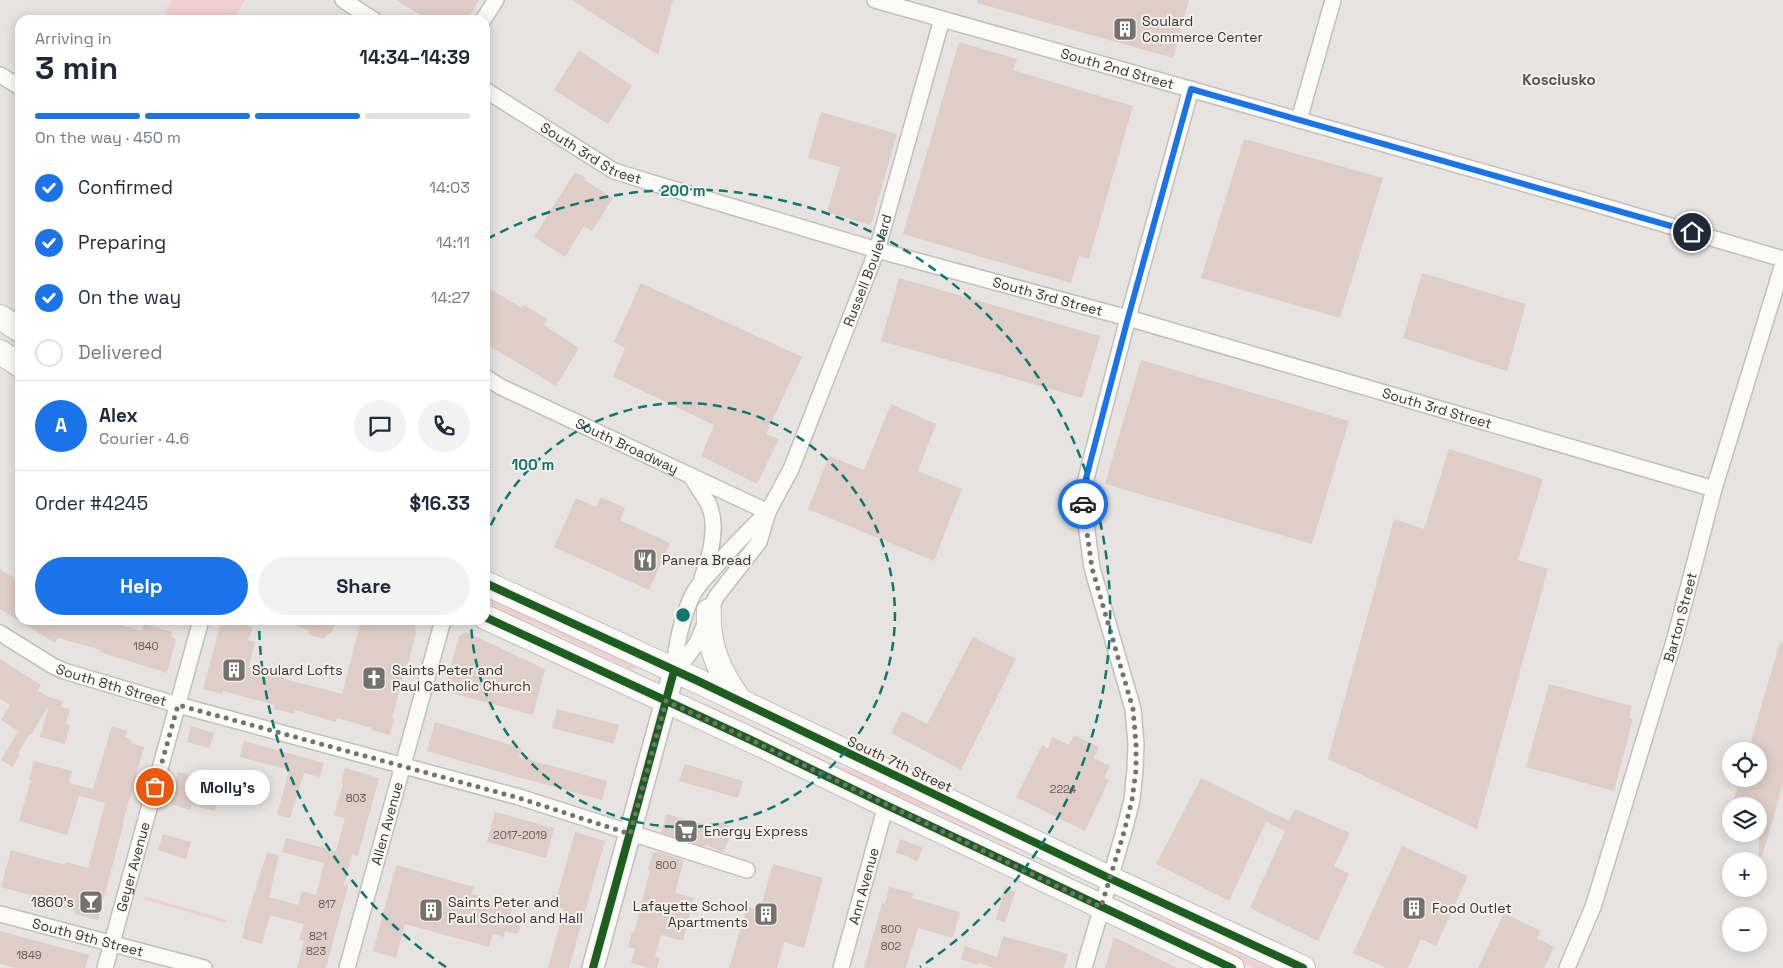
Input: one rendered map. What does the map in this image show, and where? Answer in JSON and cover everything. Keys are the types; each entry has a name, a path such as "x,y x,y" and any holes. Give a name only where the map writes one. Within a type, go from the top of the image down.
{"main road":[{"path":"0,317 15,327"},
{"name":"South 7th Street","path":"490,585 741,702 1109,878 1304,968"},
{"path":"709,612 710,638 713,651 727,682 741,702"},
{"path":"490,619 751,740 1232,968"},
{"name":"Russell Boulevard","path":"593,968 674,671"}],"street":[{"path":"343,0 366,15"},
{"path":"486,15 496,0"},
{"name":"South 2nd Street","path":"875,0 1783,259"},
{"path":"1299,120 1333,0"},
{"name":"Russell Boulevard","path":"674,671 697,643 709,612 723,586 759,542 768,512 791,469 877,250 942,19"},
{"path":"0,75 15,84"},
{"path":"1084,968 1132,800 1136,770 1136,744 1135,719 1092,568 1082,494 1191,89"},
{"name":"South 3rd Street","path":"490,93 614,170 646,182 877,250 1128,318 1714,489"},
{"name":"Barton Street","path":"1567,968 1593,907 1607,864 1675,638 1714,489 1783,264"},
{"name":"South Broadway","path":"490,380 768,512"},
{"path":"691,476 709,505 713,523 707,564 700,584"},
{"name":"Russell Boulevard","path":"674,671 684,617 693,594 745,533 768,512"},
{"name":"Geyer Avenue","path":"105,968 200,625"},
{"name":"Allen Avenue","path":"347,968 442,625"},
{"name":"South 8th Street","path":"0,633 64,671 178,705 519,798 747,870"},
{"name":"Ann Avenue","path":"841,968 886,805"},
{"name":"South 9th Street","path":"0,914 204,968"}],"shaded area":[{"path":"172,0 245,0 236,15 170,15 165,12"},
{"path":"490,596 635,664 636,668 633,670 542,627 490,608"},
{"path":"707,704 833,764 892,785 1019,846 1018,849 901,797 899,798 704,705"},
{"path":"144,896 227,920 226,923 143,899"},
{"path":"1146,913 1152,914 1269,968 1254,968 1153,922 1145,916"}],"building":[{"path":"396,0 479,0 470,15 421,15"},
{"path":"572,0 673,0 658,55"},
{"name":"Soulard Commerce Center","path":"978,0 1189,0 1173,58 977,3"},
{"path":"959,42 1017,59 1013,70 1133,106 1089,259 1079,256 1071,283 903,234"},
{"path":"579,50 632,86 608,124 554,90"},
{"path":"821,112 897,134 871,225 827,212 840,167 808,158"},
{"path":"1244,139 1383,178 1340,318 1201,278"},
{"path":"575,172 586,178 584,180 613,198 592,231 584,226 565,257 534,237"},
{"path":"1422,273 1526,304 1507,371 1403,338"},
{"path":"899,278 1100,336 1082,398 881,341"},
{"path":"641,283 802,357 766,434 779,439 757,484 701,456 714,425 613,377 625,348 614,342"},
{"path":"490,289 522,308 524,305 547,319 544,325 579,348 556,386 490,346"},
{"path":"1141,360 1349,421 1312,544 1105,484"},
{"path":"891,404 936,424 918,471 962,489 934,561 808,509 829,456 864,470"},
{"path":"1449,449 1543,479 1518,560 1548,569 1477,829 1328,759 1394,519 1424,529"},
{"path":"601,497 625,508 620,520 670,543 649,590 554,547 576,498 596,507"},
{"path":"0,569 15,579 15,618 0,609"},
{"path":"26,625 121,625 142,631 144,625 148,625 172,632 171,637 176,639 167,673 100,652 101,650 58,638 55,643"},
{"path":"221,625 247,625 253,627 248,640 255,642 249,667 284,677 284,679 342,694 360,625 415,625 416,634 408,664 406,663 392,719 394,719 390,735 337,718 336,722 295,710 294,714 274,709 275,705 223,691 222,694 203,689"},
{"path":"293,625 334,625 332,632 325,636 324,639 308,634 309,630"},
{"path":"466,632 545,669 533,715 444,691 459,636"},
{"path":"973,637 1016,659 961,770 891,733 902,711 927,724"},
{"path":"1780,642 1783,643 1783,784 1767,840 1767,797 1735,797 1738,787 1767,787 1767,742 1751,742"},
{"path":"0,659 41,685 38,691 62,701 61,707 70,709 66,724 70,725 65,744 40,737 47,708 18,753 20,754 13,767 1,760 18,731 1,720 10,705 0,699"},
{"path":"1549,684 1632,706 1629,718 1633,719 1614,791 1526,767"},
{"path":"557,709 619,725 614,744 552,728"},
{"path":"435,722 522,748 519,757 607,781 602,800 427,751"},
{"path":"112,726 127,731 125,737 130,739 131,743 144,747 98,920 75,914 75,911 54,905 55,902 1,887 11,850 65,865 66,862 88,868 105,803 79,796 67,835 19,821 31,780 29,780 34,761 72,771 69,783 93,789"},
{"path":"191,726 214,733 210,748 187,742"},
{"path":"1074,735 1099,747 1094,758 1110,766 1104,778 1109,780 1085,831 1016,797 1042,745 1048,748 1053,737 1069,745"},
{"path":"244,741 324,763 320,777 304,773 290,818 277,815 289,770 240,757"},
{"path":"685,764 743,781 738,798 679,781"},
{"path":"345,768 379,778 358,856 352,854 344,885 348,886 326,968 297,968 304,941 299,940 304,924 270,915 262,944 242,938 246,920 267,852 279,856 269,897 298,905 302,891 316,895 324,863 282,852 286,838 336,851 345,818 334,815 343,784 341,783"},
{"path":"178,772 212,781 210,788 220,791 215,811 192,805 190,810 171,804"},
{"path":"1201,778 1289,821 1295,809 1350,833 1334,866 1349,874 1318,941 1250,908 1285,831 1266,822 1229,901 1156,864"},
{"path":"495,812 554,828 546,858 487,842"},
{"name":"Energy Express","path":"667,814 717,829 720,822 734,828 723,852 661,833"},
{"path":"575,832 605,841 569,968 548,968 564,909 550,906 553,895 557,896"},
{"path":"163,834 191,842 186,859 158,850"},
{"path":"900,839 923,848 917,862 907,856 896,853"},
{"path":"1759,842 1766,842 1763,852 1759,852"},
{"name":"Food Outlet","path":"1402,846 1468,876 1436,946 1421,939 1408,968 1386,968 1353,953"},
{"path":"656,851 684,860 675,893 694,898 683,941 661,935 655,957 660,958 657,968 649,968 631,963 635,949 628,947 632,932 634,933 650,870 648,870 653,853"},
{"name":"Lafayette School Apartments","path":"773,864 823,878 804,948 784,942 777,968 729,968 747,907 760,911"},
{"name":"Saints Peter and Paul School and Hall","path":"396,865 474,887 472,894 513,906 509,917 522,920 518,934 505,931 504,937 493,934 489,947 405,924 396,958 373,951"},
{"path":"889,887 913,893 912,898 960,912 953,938 918,928 906,968 864,968 882,903 885,904"},
{"path":"1005,887 1015,892 1005,923 996,919"},
{"path":"1504,913 1541,931 1537,938 1554,947 1544,968 1478,968"},
{"path":"0,931 89,955 85,968 16,968 0,964"},
{"path":"1003,936 1068,954 1064,968 994,968 961,959 965,946 997,957"},
{"path":"1114,937 1177,968 1105,968"}],"cycle path":[{"path":"490,585 698,681 1109,878 1303,968"},
{"path":"490,619 751,740 1232,968"},
{"path":"593,968 674,671"}],"way so far":[{"path":"155,787 178,705 519,798 630,834 666,701 1101,907 1132,800 1136,770 1135,719 1092,568 1083,504"}],"place":[{"name":"Soulard Commerce Center","path":"1125,29"},
{"name":"Panera Bread","path":"645,560"},
{"name":"Soulard Lofts","path":"234,670"},
{"name":"Saints Peter and Paul Catholic Church","path":"374,678"},
{"name":"Molly's","path":"155,787"},
{"name":"Energy Express","path":"686,831"},
{"name":"1860's","path":"91,902"},
{"name":"Food Outlet","path":"1414,908"},
{"name":"Saints Peter and Paul School and Hall","path":"431,910"},
{"name":"Lafayette School Apartments","path":"766,914"}],"district":[{"name":"Kosciusko","path":"1559,79"}],"route":[{"path":"1083,504 1082,494 1091,459 1191,89 1692,232"}]}
